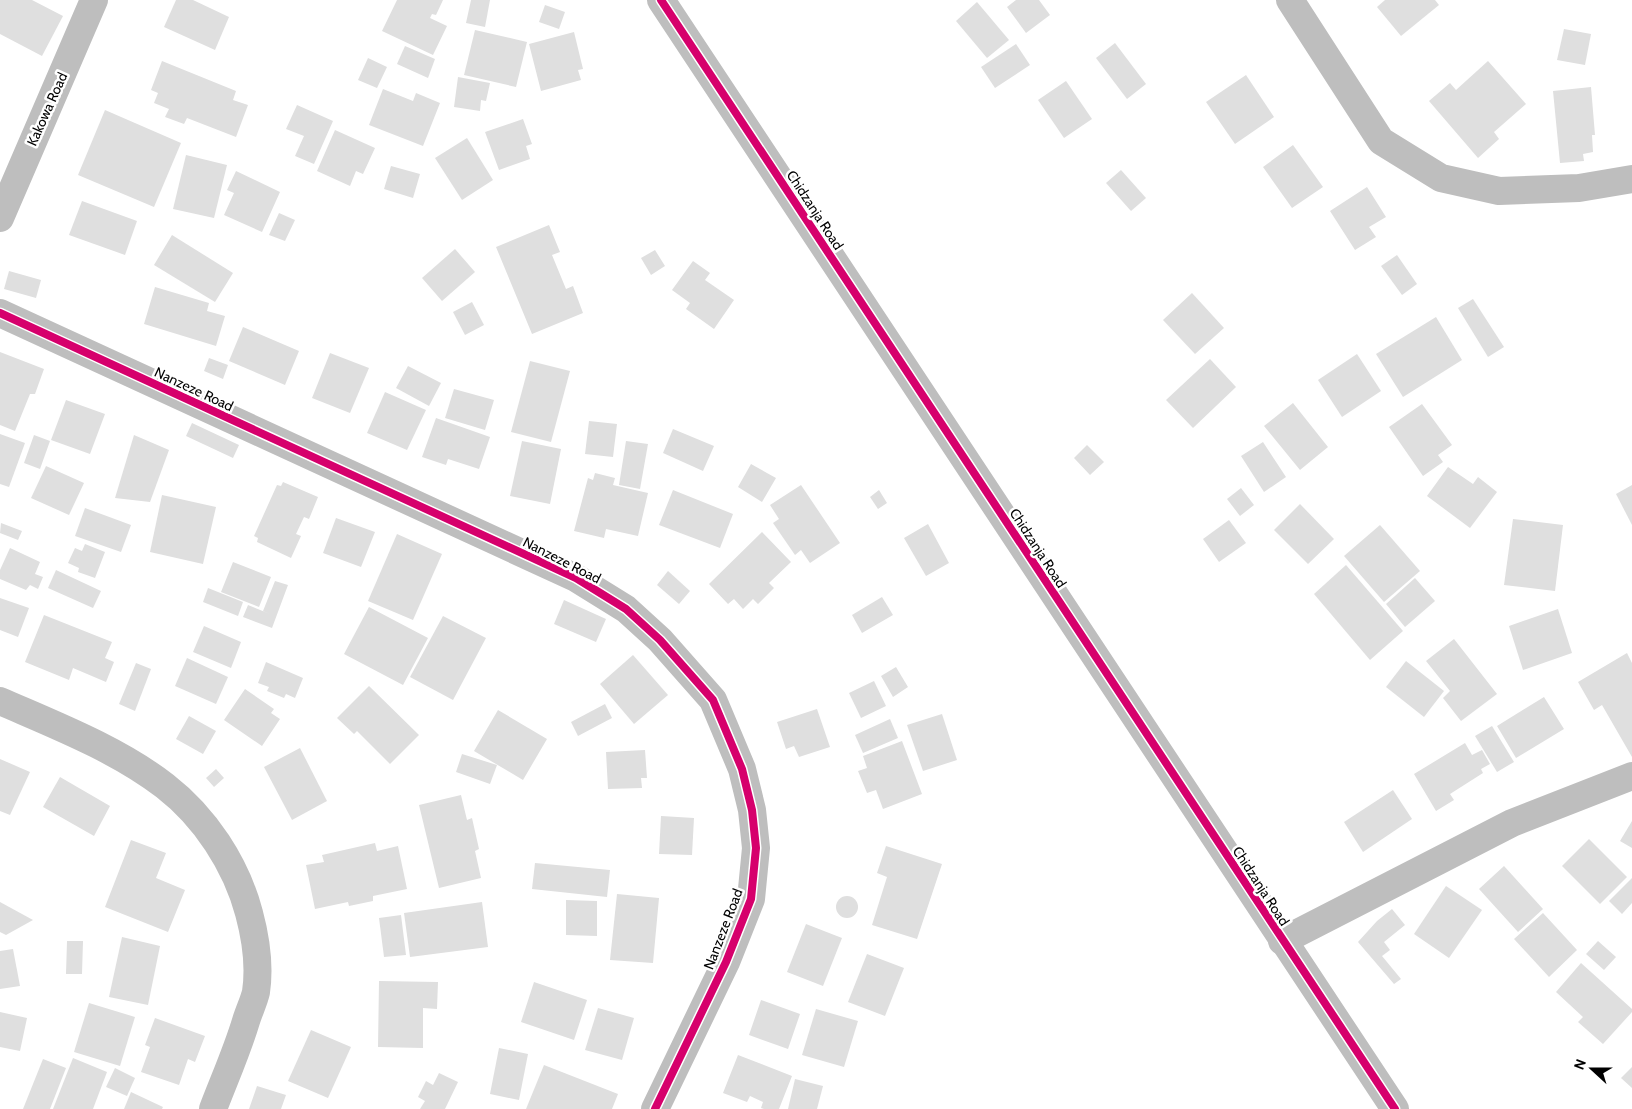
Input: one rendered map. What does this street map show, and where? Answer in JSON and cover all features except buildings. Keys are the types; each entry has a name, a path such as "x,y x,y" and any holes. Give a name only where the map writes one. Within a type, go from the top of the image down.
{"street":[{"name":"Kakowa Road","path":"0,218 94,0"},
{"name":"Chidzanja Road","path":"661,0 1394,1109"},
{"path":"1290,0 1382,141 1441,178 1498,191 1579,188 1632,179"},
{"name":"Nanzeze Road","path":"0,313 576,578 626,609 660,640 713,700 742,769 752,810 756,848 751,899 726,962 655,1109"},
{"path":"0,701 76,734 123,759 165,786 196,816 232,866 245,898 254,933 258,964 256,993 240,1041 212,1109"},
{"path":"1282,941 1512,823 1632,776"}],"cycle path":[{"path":"661,0 1395,1109"},
{"path":"0,313 576,578 626,609 660,640 713,700 742,769 752,810 756,848 751,899 726,962 655,1109"}]}
